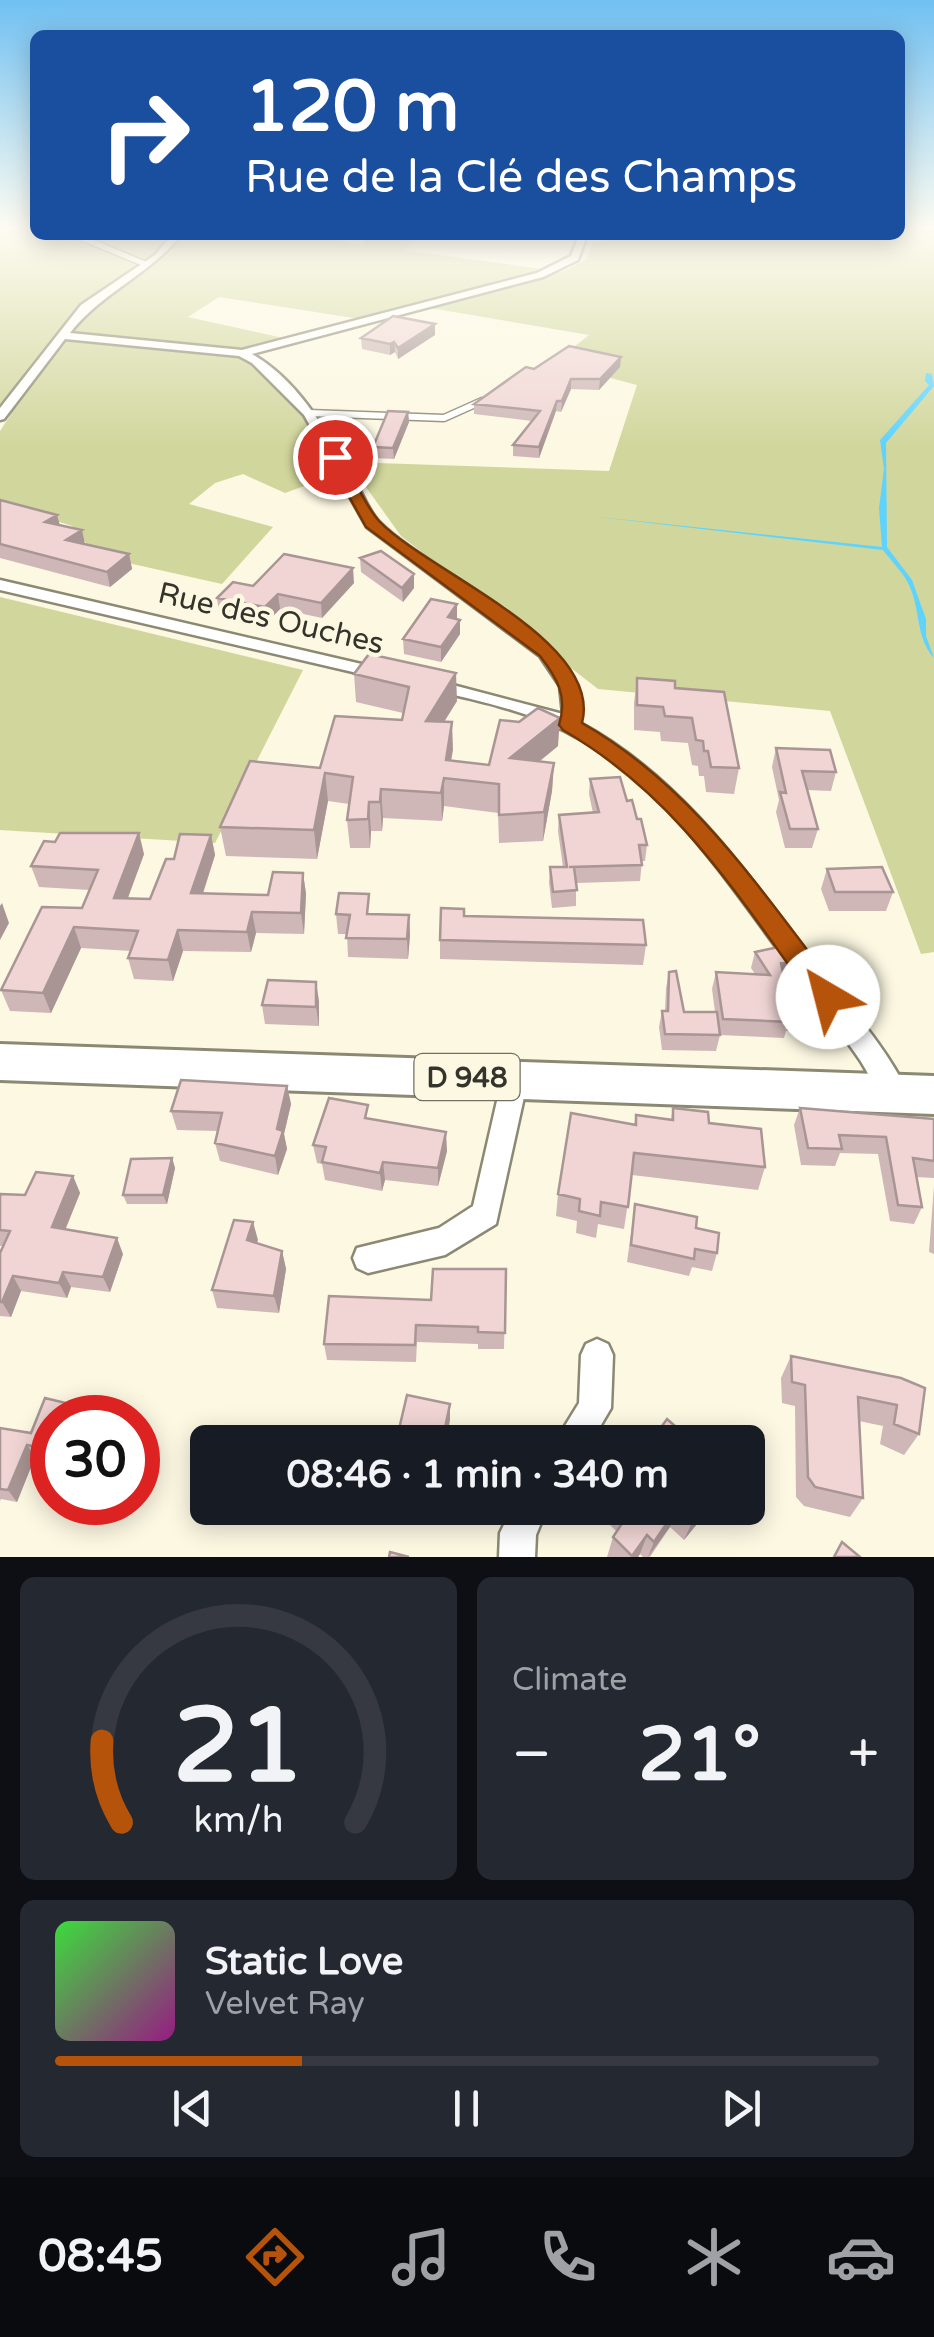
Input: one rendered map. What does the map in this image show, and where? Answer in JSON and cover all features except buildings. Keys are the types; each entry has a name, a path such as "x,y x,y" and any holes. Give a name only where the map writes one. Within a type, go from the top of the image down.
{"main road":[{"name":"D 948","path":"0,1062 915,1094"}],"street":[{"path":"0,416 90,303"},
{"path":"65,336 242,353 434,303"},
{"path":"242,353 256,361 309,413 372,524 546,652 567,677 576,706 570,725"},
{"name":"Rue des Ouches","path":"0,584 528,708 570,725 612,749 654,782 698,828 870,1054 915,1094"},
{"path":"368,1258 445,1241 486,1214 514,1078"},
{"path":"583,1425 594,1408 597,1355"},
{"path":"517,1557 522,1525"}],"lane":[{"path":"309,413 444,418 490,396"}],"green space":[{"path":"0,303 210,303 188,317 283,338 248,356 302,410 334,475 285,493 243,474 215,483 189,504 273,527 222,584 97,556 72,526 0,503 0,431 11,414 0,403"},
{"path":"255,303 423,303 360,319"},
{"path":"449,303 934,303 934,952 921,954 830,711 598,689 401,536 348,462 609,471 637,385 554,363 589,335 430,308"},
{"path":"0,597 303,670 215,843 0,830"}],"water":[{"path":"926,373 932,374 934,386 886,443 887,547 912,580 934,658 924,641 908,583 883,550 590,516 882,547 879,508 884,469 880,440 929,385"}],"route":[{"path":"335,457 372,524 546,652 567,677 576,706 570,725 612,749 654,782 698,828 828,997"}]}
